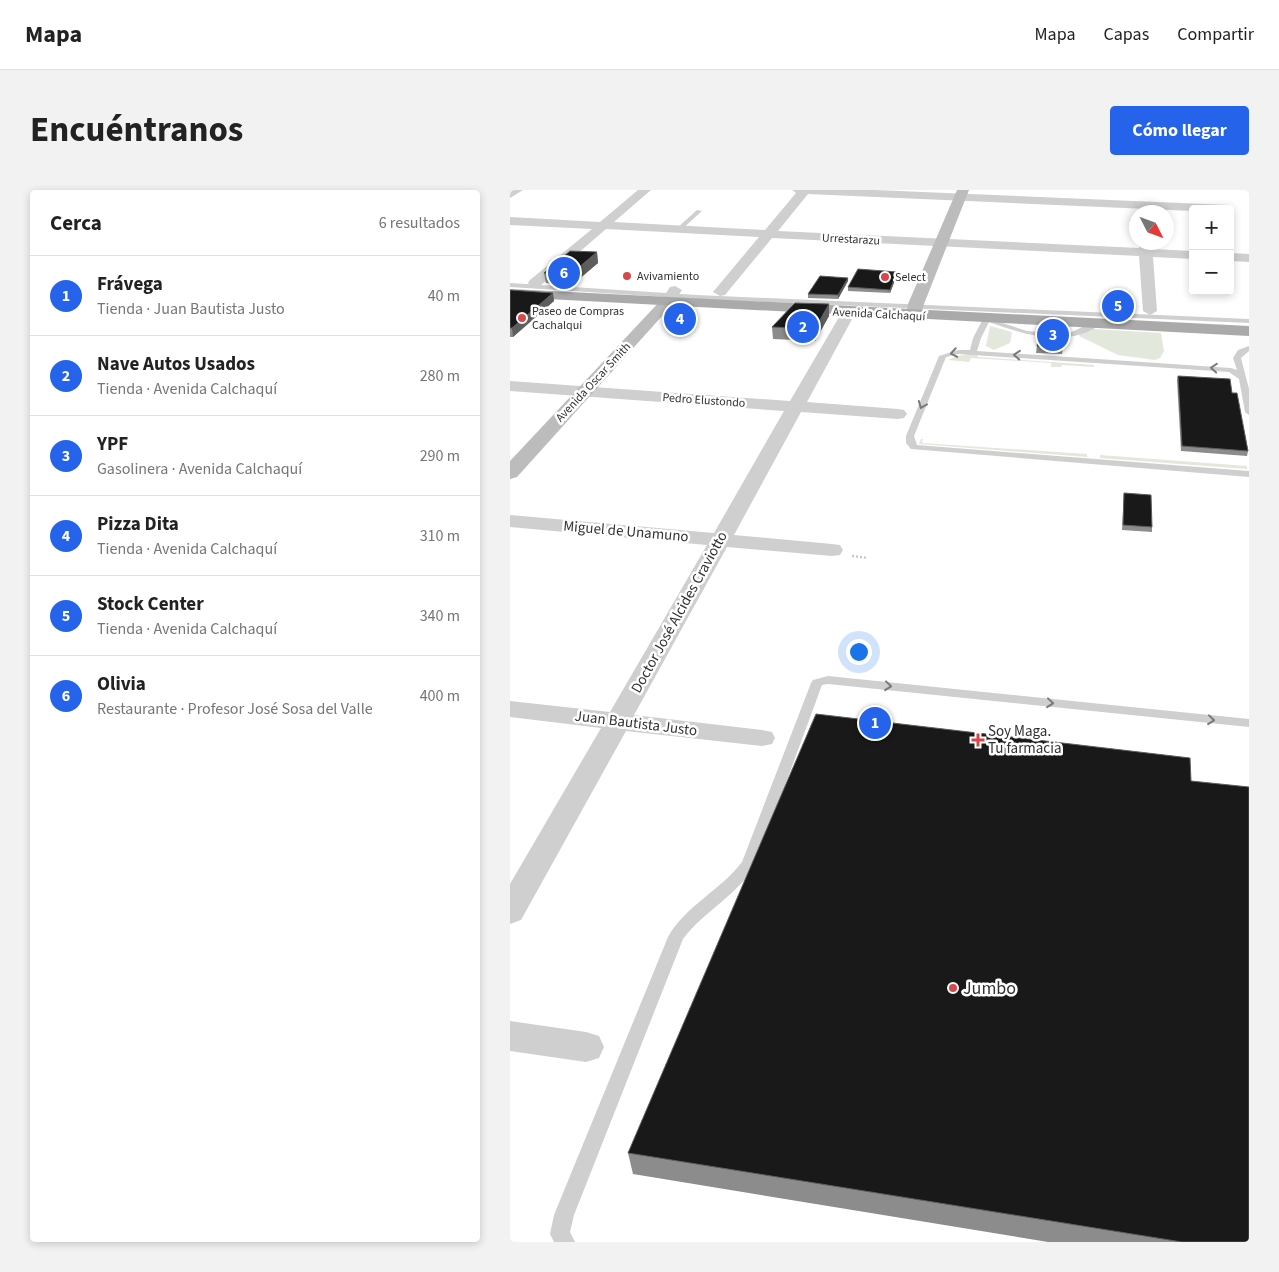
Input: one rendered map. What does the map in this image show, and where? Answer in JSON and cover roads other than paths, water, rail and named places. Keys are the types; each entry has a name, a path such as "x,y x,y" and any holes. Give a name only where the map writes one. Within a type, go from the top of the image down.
{"main road":[{"path":"916,309 940,243 961,194"},
{"name":"Avenida Calchaquí","path":"510,283 540,278 671,296 849,312 916,309"},
{"name":"Avenida Calchaquí","path":"510,291 671,296 720,292 823,298 916,309 987,312 1201,314 1249,317"},
{"path":"671,296 823,298"},
{"name":"Avenida Oscar Smith","path":"510,473 671,296"},
{"path":"987,312 992,304 1005,304 1150,309 1201,314"},
{"name":"Avenida Calchaquí","path":"987,312 1099,323 1249,331"}],"street":[{"path":"510,195 518,190"},
{"path":"540,278 646,190"},
{"path":"798,190 961,194 1129,208"},
{"path":"720,292 805,190"},
{"path":"1142,190 1143,205"},
{"path":"1174,209 1189,209"},
{"name":"Urrestarazu","path":"510,221 940,243 1129,248"},
{"path":"1145,250 1150,309"},
{"name":"Urrestarazu","path":"1157,250 1189,255"},
{"path":"1234,257 1249,258"},
{"name":"Doctor José Alcides Craviotto","path":"510,912 849,312"},
{"name":"Pedro Elustondo","path":"510,386 898,414"},
{"name":"Miguel de Unamuno","path":"510,521 832,550"},
{"name":"Juan Bautista Justo","path":"510,709 762,738"},
{"path":"510,1036 586,1047"}],"lane":[{"path":"678,230 699,211"},
{"path":"510,283 671,296 916,309"},
{"path":"974,352 987,312 1249,322"},
{"path":"1249,348 1237,358 1243,378 1249,412"},
{"path":"1243,378 1239,373 1225,369 954,352 943,356 910,436 910,443 914,447 1249,474"},
{"path":"565,1242 560,1234 564,1215 676,937 693,915 744,872 749,864 814,687 822,680 1249,724"}],"place":[{"name":"Olivia","path":"564,273"},
{"name":"Avivamiento","path":"627,276"},
{"name":"Select","path":"885,277"},
{"name":"Stock Center","path":"1118,306"},
{"name":"Paseo de Compras Cachalqui","path":"522,318"},
{"name":"Pizza Dita","path":"680,319"},
{"name":"Nave Autos Usados","path":"803,327"},
{"name":"YPF","path":"1053,335"},
{"name":"Frávega","path":"875,723"},
{"name":"Soy Maga. Tu farmacia","path":"978,740"},
{"name":"Jumbo","path":"953,988"}]}
